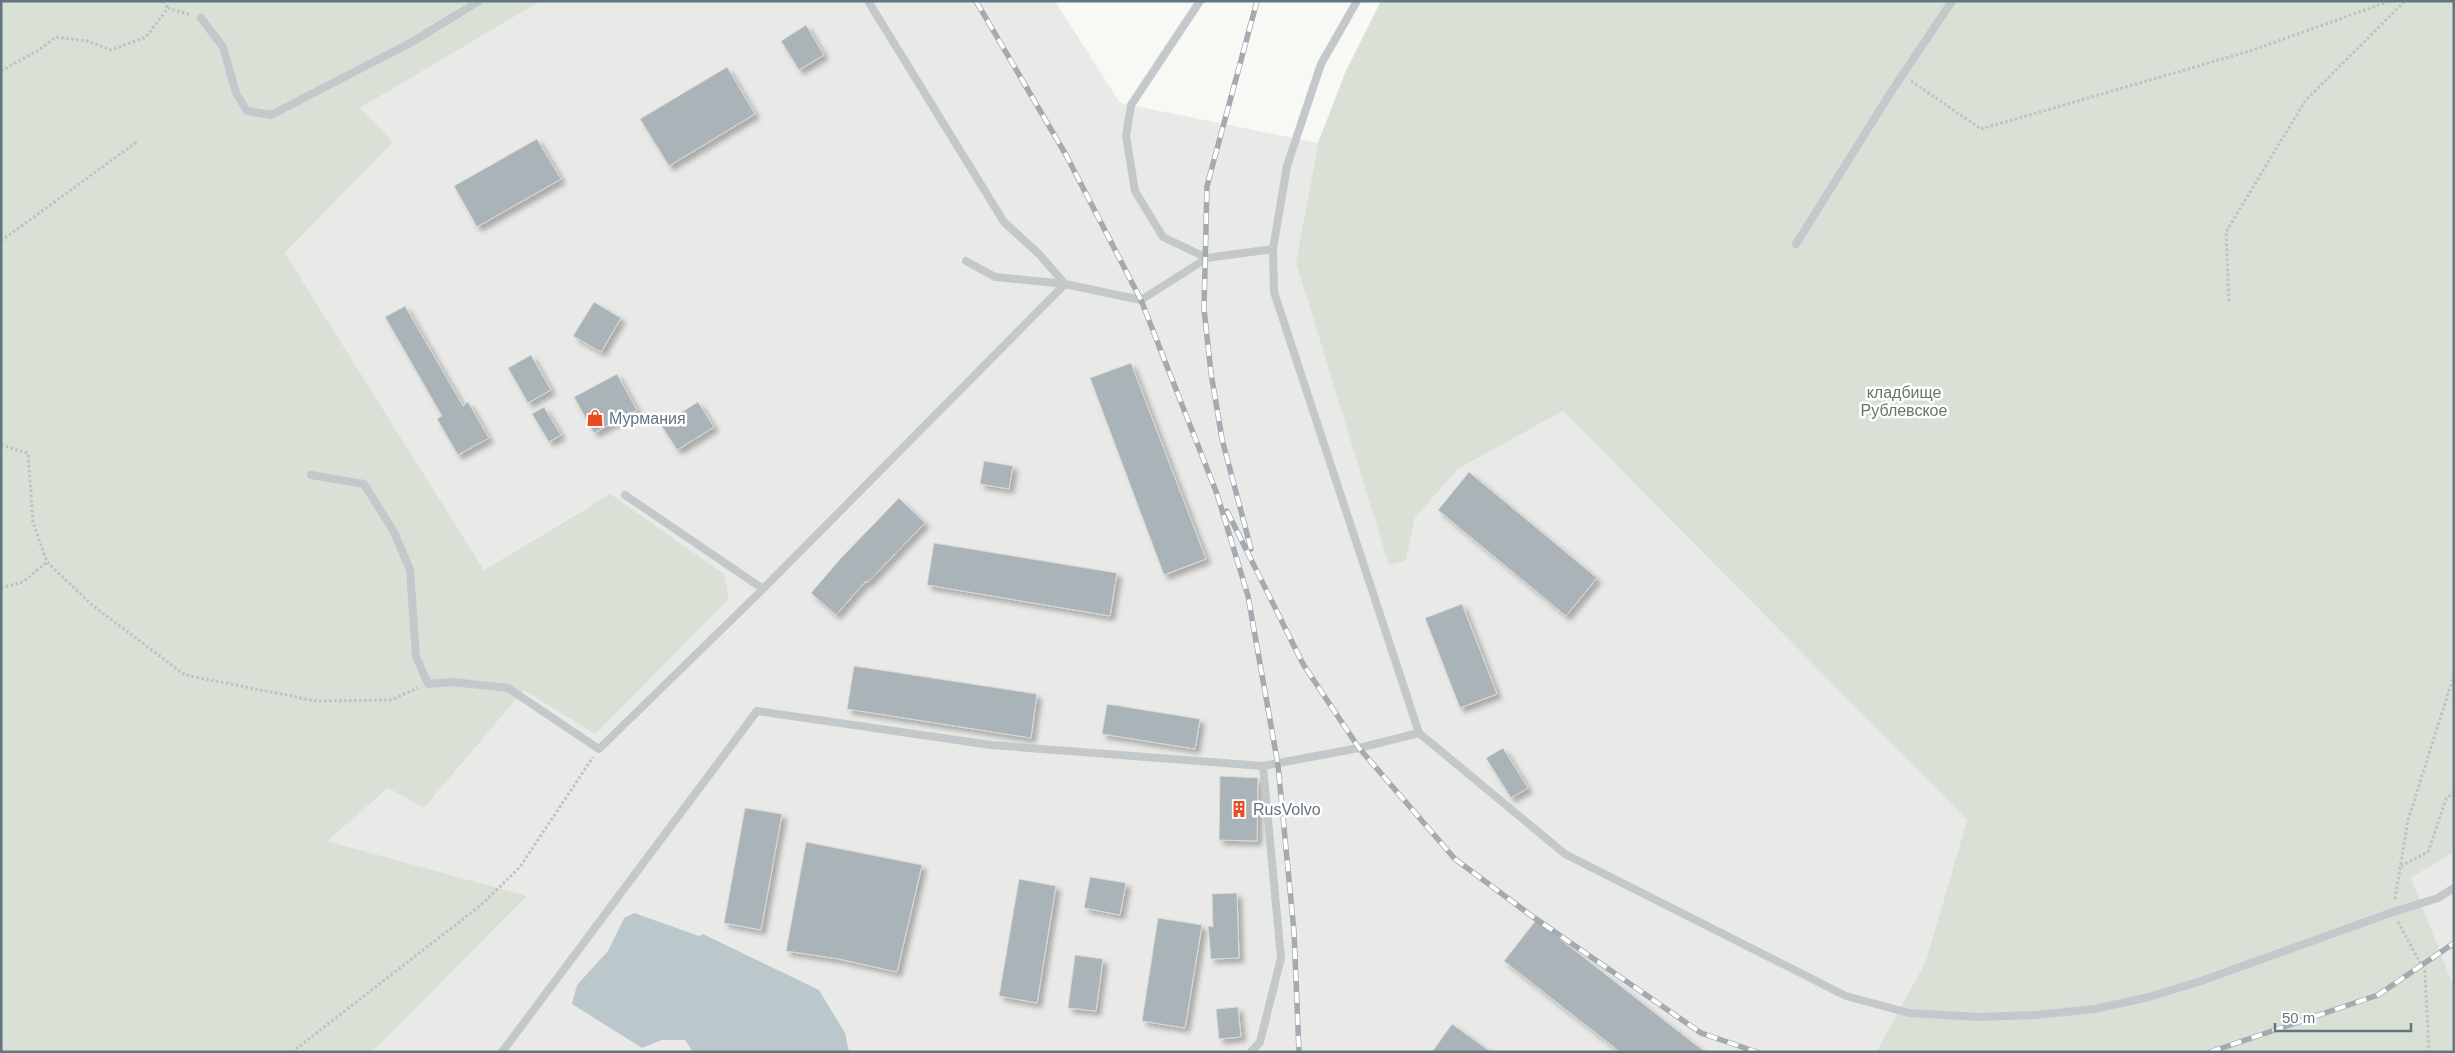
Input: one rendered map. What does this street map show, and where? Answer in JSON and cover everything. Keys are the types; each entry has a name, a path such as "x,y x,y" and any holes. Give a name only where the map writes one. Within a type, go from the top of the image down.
{"lane":[{"path":"201,18 223,47 236,93 247,111 271,115 412,42 479,1"},
{"path":"868,1 1004,222 1039,254 1066,284"},
{"path":"1200,1 1131,105 1126,136 1135,191 1163,237 1207,258"},
{"path":"1357,1 1321,64 1287,166 1273,249 1274,292 1419,733 1565,854 1846,996 1909,1013 1978,1017 2096,1009 2149,997 2201,981 2393,912 2438,898 2454,888"},
{"path":"1796,244 1902,75 1952,1"},
{"path":"966,261 995,276 1066,284 1141,300 1207,258 1273,249"},
{"path":"311,475 364,484 394,532 410,570 416,656 428,684 452,682 508,688 599,749 763,589 1066,284"},
{"path":"625,495 763,589"},
{"path":"502,1052 757,711 991,745 1263,766 1359,748 1419,733"},
{"path":"1252,1052 1260,1042 1281,958 1263,766"}],"path":[{"path":"163,1 168,8 201,18"},
{"path":"1902,75 1981,129 2250,51 2390,1"},
{"path":"2229,301 2226,232 2305,101 2406,1"},
{"path":"1,70 39,50 56,37 87,41 111,50 146,37 168,8"},
{"path":"1,241 138,140"},
{"path":"1,445 28,453 33,522 47,562 92,605 185,675 316,701 391,700 428,684"},
{"path":"1,588 24,582 47,562"},
{"path":"2429,1052 2425,972 2393,912 2408,820 2454,676"},
{"path":"292,1052 481,905 520,867 541,839 559,806 599,749"},
{"path":"2400,866 2428,852 2446,799 2454,792"}],"shaded area":[{"path":"541,1 1055,1 1120,103 1318,143 1296,262 1406,560 1415,518 1458,469 1563,411 1967,820 1926,961 1876,1052 372,1052 527,896 326,841 388,788 424,808 524,690 589,506 484,570 285,253 393,142 360,108"},
{"path":"2454,852 2454,987 2411,878"},
{"path":"634,913 699,936 703,934 819,990 845,1033 849,1052 693,1052 685,1040 662,1040 642,1048 572,1004 577,985 608,951 624,918"}],"green space":[{"path":"1,1 541,1 360,108 393,142 285,253 484,570 610,494 724,574 729,599 595,734 524,690 424,808 388,788 327,841 527,896 372,1052 1,1052"},
{"name":"кладбище Рублевское","path":"1381,1 2454,1 2454,852 2411,878 2454,987 2454,1052 1876,1052 1926,961 1967,820 1563,411 1458,469 1415,518 1406,560 1389,565 1296,262 1318,143 1345,73"}],"building":[{"path":"806,25 824,55 799,70 781,41"},
{"path":"727,67 755,114 669,166 640,119"},
{"path":"537,139 561,179 477,227 454,186"},
{"path":"594,302 621,318 601,352 573,336"},
{"path":"405,306 463,406 468,402 489,438 458,455 437,419 442,416 385,317"},
{"path":"531,355 551,390 528,403 508,368"},
{"path":"1131,363 1206,559 1164,575 1090,378"},
{"path":"617,374 637,410 594,433 574,397"},
{"path":"698,402 714,427 677,450 661,425"},
{"path":"544,407 561,435 549,442 532,414"},
{"path":"984,461 1013,466 1009,489 980,484"},
{"path":"1469,472 1597,578 1566,616 1438,510"},
{"path":"899,498 925,523 867,583 866,581 836,615 811,593 841,558"},
{"path":"934,543 1117,573 1110,616 927,585"},
{"path":"1462,604 1497,694 1460,708 1425,618"},
{"path":"854,666 1037,694 1031,738 847,709"},
{"path":"1107,704 1200,719 1195,749 1102,734"},
{"path":"1503,748 1528,788 1511,798 1486,758"},
{"name":"RusVolvo","path":"1220,776 1258,778 1257,841 1219,840"},
{"path":"745,808 782,814 761,930 724,923"},
{"path":"806,842 922,865 897,972 839,959 786,951"},
{"path":"1090,877 1126,883 1120,915 1084,908"},
{"path":"1019,879 1056,886 1037,1003 999,996"},
{"path":"1237,893 1239,958 1211,959 1208,926 1213,927 1212,894"},
{"path":"1158,918 1202,925 1185,1028 1142,1021"},
{"path":"1536,920 1705,1052 1620,1052 1504,961"},
{"path":"1075,955 1103,959 1096,1011 1068,1008"},
{"path":"1238,1007 1241,1037 1219,1039 1216,1009"},
{"path":"1452,1024 1491,1052 1432,1052"}],"railway":[{"path":"976,1 1066,155 1141,300 1217,494 1248,596 1278,765 1294,932 1299,1052"},
{"path":"1251,549 1222,439 1211,373 1204,309 1207,186 1257,1"},
{"path":"1227,511 1303,664 1359,748 1455,859 1529,914 1701,1033 1757,1052"},
{"path":"2210,1052 2378,995 2454,943"}],"place":[{"name":"Мурмания","path":"595,418"},
{"name":"RusVolvo","path":"1239,809"}]}
